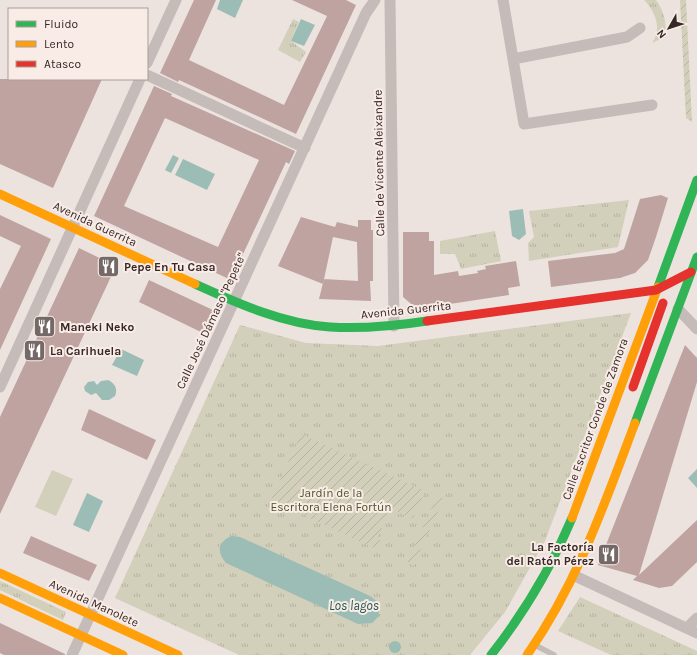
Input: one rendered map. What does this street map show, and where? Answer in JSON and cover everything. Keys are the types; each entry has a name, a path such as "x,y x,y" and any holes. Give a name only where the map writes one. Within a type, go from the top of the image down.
{"street":[{"path":"148,61 176,0"},
{"name":"Calle de Vicente Aleixandre","path":"390,0 394,326"},
{"path":"503,0 524,124 652,105"},
{"name":"Calle José Dámaso \"Pepete\"","path":"72,655 373,1"},
{"path":"513,59 627,37 640,28"},
{"path":"148,75 305,148"},
{"path":"0,387 4,370 73,227 140,80"},
{"name":"Calle Escritor Conde de Zamora","path":"492,655 524,611 557,552 586,481 697,180"},
{"name":"Avenida Guerrita","path":"0,194 234,302 295,322 329,327 368,328 394,326 656,290 691,272"},
{"path":"526,655 534,645 575,576 589,544 697,257"},
{"name":"Calle Escritor Conde de Zamora","path":"628,399 676,269"},
{"path":"678,309 697,330"},
{"name":"Avenida Manolete","path":"0,573 178,655"},
{"path":"575,576 697,633"},
{"path":"0,598 123,655"},
{"path":"686,628 697,618"}],"lane":[{"path":"534,645 554,655"}],"green space":[{"path":"644,0 656,0 663,13 666,27 665,37 652,43 657,32 657,26 652,10"},
{"path":"680,0 686,0 692,122 686,118"},
{"path":"293,19 299,22 291,41 306,52 300,62 278,50"},
{"path":"629,200 618,247 529,261 528,243 534,237 529,211"},
{"path":"495,231 501,261 461,269 455,254 440,254 440,241"},
{"name":"Jardín de la Escritora Elena Fortún","path":"631,313 545,541 505,612 470,655 239,655 115,598 240,325 306,343 378,346"},
{"path":"301,434 425,491 413,519 391,509 377,538 380,540 376,549 271,500"},
{"path":"52,470 73,479 56,516 35,507"},
{"path":"437,496 444,499 413,566 407,562"},
{"path":"0,581 66,612 63,620 0,590"},
{"path":"580,597 697,651 697,655 611,655 558,631"}],"water":[{"path":"220,0 243,0 235,18 217,9"},
{"path":"301,19 315,25 304,46 291,41"},
{"path":"173,155 179,158 171,173 165,170"},
{"path":"183,159 215,174 207,190 175,175"},
{"path":"523,209 526,234 519,240 512,236 509,211"},
{"path":"121,349 144,360 137,376 112,365"},
{"path":"108,380 116,389 115,396 109,400 102,400 96,393 91,395 85,391 84,387 88,382 94,381 97,385 101,381"},
{"path":"697,469 697,488 688,478"},
{"path":"87,493 103,501 89,532 73,525"},
{"name":"Los lagos","path":"231,536 240,537 370,596 378,602 379,616 372,623 358,624 226,563 221,555 220,548 223,542"},
{"path":"393,641 397,641 401,647 397,653 393,653 389,649 389,645"}],"building":[{"path":"194,0 216,0 189,60 284,105 327,16 292,0 346,0 356,5 296,134 179,80 178,82 160,73"},
{"path":"0,79 102,80 53,188 0,164"},
{"path":"154,86 172,94 171,96 295,151 289,164 286,162 231,280 94,216","holes":["165,118 259,160 218,247 124,206"]},
{"path":"661,195 668,198 656,237 648,260 635,273 620,278 551,287 548,261 615,253 624,249 640,199"},
{"path":"0,215 51,239 0,350 0,289 21,246 0,236"},
{"path":"301,217 335,227 337,222 358,227 358,220 371,220 371,230 373,230 373,281 370,281 371,301 319,299 323,284 278,266","holes":["333,237 357,242 358,281 324,279"]},
{"path":"403,232 429,232 429,241 434,241 434,275 458,271 459,276 478,273 477,271 486,269 485,266 516,261 520,286 508,288 509,295 417,309 403,297"},
{"path":"79,248 116,266 0,514 0,417"},
{"path":"149,280 215,311 205,334 139,302"},
{"path":"685,345 697,358 697,382 639,575 697,520 697,562 672,586 659,588 633,580 637,576 598,565"},
{"path":"89,409 156,440 147,460 81,430"},
{"path":"31,536 97,565 89,581 23,553"},
{"path":"0,623 65,655 4,655 0,653"}],"traffic: fast":[{"path":"658,287 697,180"},
{"path":"635,423 697,257"},
{"path":"195,284 261,312 295,322 312,325 342,328 391,326 427,321"},
{"path":"491,655 515,623 536,590 555,555 572,518"}],"traffic: slow":[{"path":"0,194 195,284"},
{"path":"572,518 658,287"},
{"path":"527,655 545,627 575,571 601,513 635,423"},
{"path":"0,573 178,655"},
{"path":"0,598 123,655"}],"traffic: jam":[{"path":"427,321 656,290 691,272"},
{"path":"633,387 663,303"}],"place":[{"name":"Pepe En Tu Casa","path":"108,267"},
{"name":"Maneki Neko","path":"45,327"},
{"name":"La Carihuela","path":"35,351"},
{"name":"La Factoría del Ratón Pérez","path":"609,554"}]}
